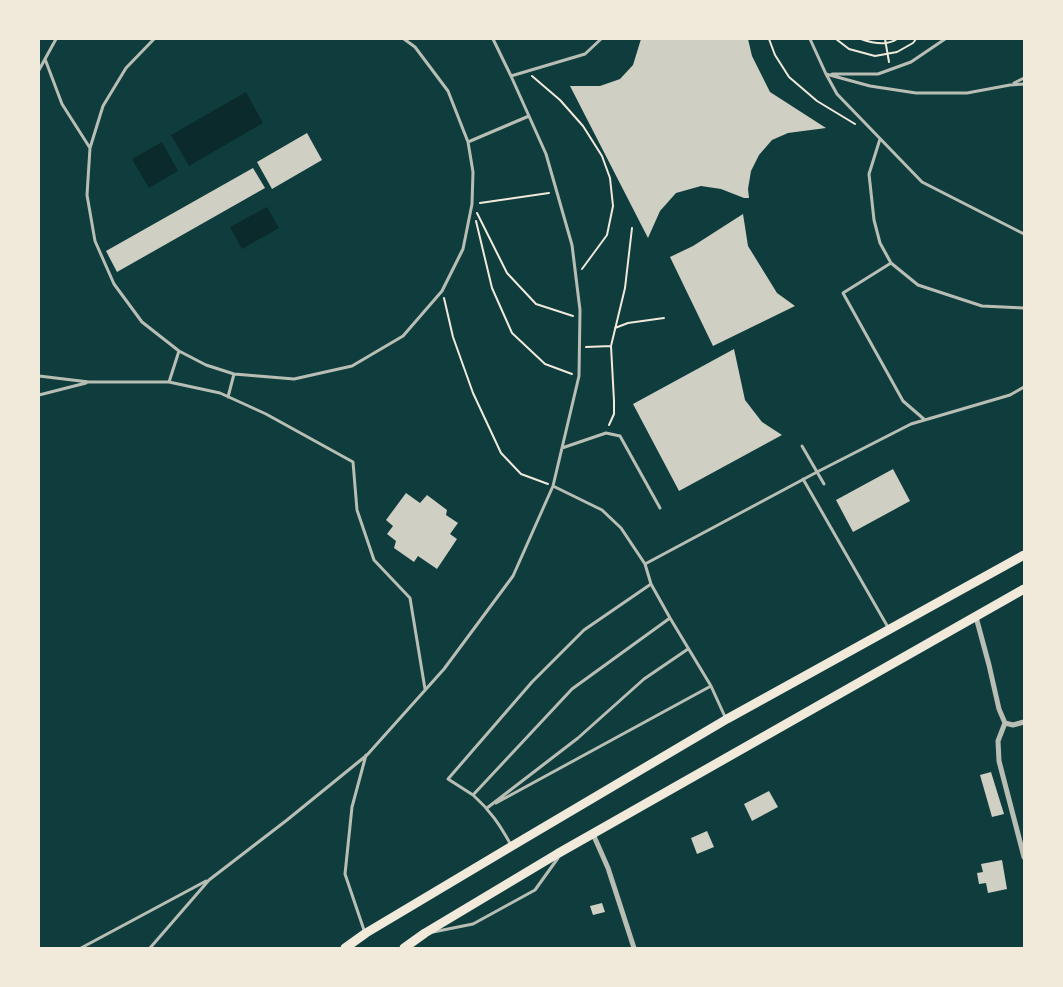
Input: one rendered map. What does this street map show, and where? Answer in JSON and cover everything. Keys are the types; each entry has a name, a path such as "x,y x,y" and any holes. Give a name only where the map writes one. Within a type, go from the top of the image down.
{"main road":[{"path":"345,948 366,933 727,719 1024,555"},
{"path":"404,948 562,851 1024,589"}],"street":[{"path":"976,617 1000,709 1006,723 998,741 999,761 1024,857"},
{"path":"1006,723 1024,722"},
{"path":"593,834 608,868 634,948"}],"lane":[{"path":"39,70 56,39"},
{"path":"154,39 126,68 103,106 90,148 87,195 95,241 114,284 142,322 179,351 206,365 234,374 294,379 352,366 403,336 442,291 463,249 472,204 473,172 468,142 448,91 416,47 404,39"},
{"path":"81,948 209,880 287,820 366,755 444,669 513,576 553,486 579,376 580,310 572,245 546,154 493,39"},
{"path":"511,76 585,54 601,39"},
{"path":"810,39 837,94 922,182 1024,234"},
{"path":"826,74 878,74 911,62 944,39"},
{"path":"45,59 62,104 90,148"},
{"path":"826,74 870,86 916,93 967,93 1024,84"},
{"path":"1010,85 1024,78"},
{"path":"468,142 529,116"},
{"path":"880,139 869,174 874,220 880,243 891,263 918,285 982,306 1024,308"},
{"path":"891,263 843,293 903,401 926,420"},
{"path":"168,382 179,351"},
{"path":"228,397 234,374"},
{"path":"39,376 89,382 168,382 220,393 266,414 353,462 357,510 374,560 410,598 425,689"},
{"path":"39,395 89,382"},
{"path":"645,564 803,479 911,424 1010,395 1024,387"},
{"path":"562,448 606,433 620,436 660,508"},
{"path":"802,446 824,484"},
{"path":"803,479 889,630"},
{"path":"553,486 602,510 621,528 645,564 651,584 711,686 727,719"},
{"path":"512,846 501,826 486,808 473,795 448,779 532,682 584,630 651,584"},
{"path":"473,795 572,689 670,618"},
{"path":"486,808 578,738 644,679 688,649"},
{"path":"486,808 711,686"},
{"path":"366,755 352,807 345,874 366,933"},
{"path":"425,934 473,924 536,890 562,851"},
{"path":"150,948 209,880"}],"path":[{"path":"769,39 775,55 789,77 817,101 857,125"},
{"path":"836,39 849,49 875,56 897,52 913,43 916,39"},
{"path":"861,39 870,43 892,42 897,39"},
{"path":"885,39 890,70"},
{"path":"526,71 560,100 583,126 602,156 610,178 613,206 607,235 576,277"},
{"path":"472,204 557,192"},
{"path":"472,204 507,273 536,304 580,318"},
{"path":"472,204 492,288 512,333 545,364 579,376"},
{"path":"606,433 614,414 611,346 625,288 632,228"},
{"path":"442,291 453,338 473,393 502,453 521,474 553,486"},
{"path":"615,328 664,318"},
{"path":"580,347 611,346"}],"water":[{"path":"246,92 263,123 189,166 171,135"},
{"path":"162,142 178,171 149,188 132,159"},
{"path":"267,207 279,228 242,249 230,227"}],"building":[{"path":"641,39 748,39 752,56 770,92 826,128 788,133 772,140 759,155 751,171 748,189 749,198 744,198 721,189 701,186 676,193 660,211 648,238 570,86 600,86 620,79 633,65"},
{"path":"307,133 322,160 272,189 257,162"},
{"path":"253,168 265,188 117,272 106,251"},
{"path":"743,214 748,246 777,293 795,306 713,346 670,257 693,246"},
{"path":"734,349 745,400 762,422 782,435 679,491 633,404"},
{"path":"893,469 910,501 853,532 836,500"},
{"path":"406,493 420,503 427,495 447,510 446,515 458,523 450,534 457,539 437,569 418,556 414,562 394,548 396,541 387,534 393,526 386,520"},
{"path":"991,772 1004,814 992,817 980,775"},
{"path":"769,791 778,807 752,821 744,804"},
{"path":"707,831 714,847 697,854 691,838"},
{"path":"1002,860 1007,889 988,893 986,883 979,884 977,873 983,872 981,864"},
{"path":"602,903 605,912 593,915 590,906"}]}
